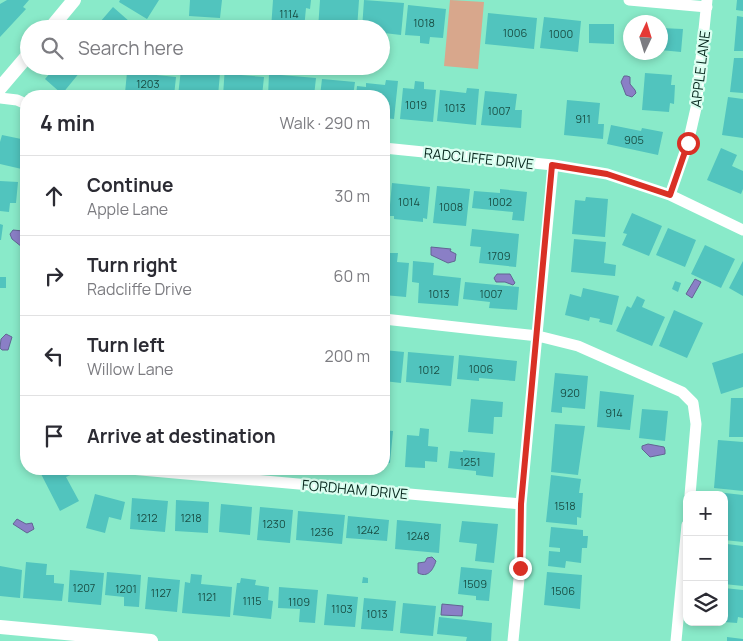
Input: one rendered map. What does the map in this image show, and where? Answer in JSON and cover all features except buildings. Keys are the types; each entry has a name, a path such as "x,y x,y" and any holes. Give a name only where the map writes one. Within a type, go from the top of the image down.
{"street":[{"path":"57,20 74,0"},
{"path":"630,0 707,4"},
{"name":"APPLE LANE","path":"670,195 688,143 696,108 707,4"},
{"path":"0,88 20,65"},
{"path":"0,98 20,101"},
{"name":"RADCLIFFE DRIVE","path":"390,149 552,165 607,174 670,195 743,230"},
{"path":"512,641 520,568 521,504 538,336 552,165"},
{"path":"390,320 538,336 578,346 682,392 693,404 696,424 690,491"},
{"name":"FORDHAM DRIVE","path":"197,475 521,504"},
{"path":"676,641 686,536"},
{"path":"0,627 151,641"}],"shaded area":[{"path":"450,0 484,2 478,69 444,66"},
{"path":"624,76 630,77 630,84 635,90 636,93 632,97 626,95 621,82"},
{"path":"13,230 20,231 20,245 12,239 10,234"},
{"path":"431,247 451,249 450,251 456,254 455,261 448,263 431,255"},
{"path":"497,274 510,274 515,283 513,285 505,282 496,282 494,278"},
{"path":"695,279 701,282 692,298 686,294"},
{"path":"6,334 12,337 8,350 2,350 0,348 1,339"},
{"path":"648,444 664,447 665,454 650,457 642,449 642,446"},
{"path":"17,519 26,524 32,523 34,529 27,533 13,524"},
{"path":"432,557 436,561 432,570 427,574 418,573 418,563 425,562 427,558"},
{"path":"442,604 463,606 462,616 441,615"}],"route":[{"path":"520,568 521,504 538,336 552,165 607,174 670,195 688,143"}]}
